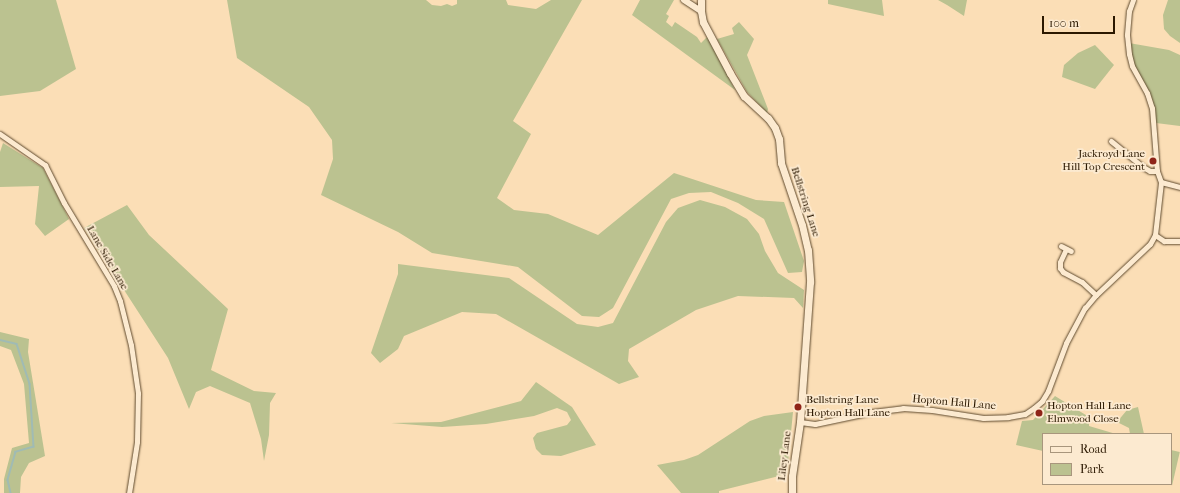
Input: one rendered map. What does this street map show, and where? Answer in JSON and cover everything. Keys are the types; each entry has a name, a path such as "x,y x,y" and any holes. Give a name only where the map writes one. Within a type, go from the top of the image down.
{"main road":[{"path":"701,0 701,11"},
{"name":"Bellstring Lane","path":"701,11 707,28 730,73 744,96 768,118 775,128 779,139 780,163 802,225 808,250 810,282 800,422"},
{"name":"Liley Lane","path":"792,493 792,476 800,422"}],"street":[{"path":"684,0 701,11"},
{"path":"1133,0 1129,11 1127,43 1132,66 1147,93 1152,108 1157,171 1161,182 1155,235 1164,241 1180,241"},
{"name":"Lane Side Lane","path":"0,134 45,165 64,203 114,286 120,301 130,345 138,393 137,442 129,493"},
{"path":"1111,141 1143,167 1150,171 1157,171"},
{"path":"1161,182 1180,187"},
{"name":"Hopton Hall Lane","path":"800,422 815,424 872,412 903,408 932,410 983,418 1008,417 1025,414 1042,401 1048,391 1066,343 1085,308 1096,295 1150,244 1155,235"},
{"path":"1066,249 1060,262 1060,268 1063,272 1082,282 1096,295"}],"green space":[{"path":"0,0 56,0 76,69 40,91 0,96"},
{"path":"227,0 426,0 432,5 441,6 447,4 452,6 457,4 457,0 506,0 508,5 536,9 551,0 582,0 513,121 531,134 497,198 514,210 548,214 598,235 674,173 756,200 784,202 804,261 802,272 788,273 764,219 738,203 711,192 689,193 671,199 613,308 599,317 582,316 518,267 432,253 398,232 321,195 333,159 332,140 309,107 237,58"},
{"path":"640,0 674,0 666,14 669,16 666,22 672,27 675,22 697,37 701,43 708,36 735,90 632,15"},
{"path":"828,0 882,0 884,16 828,4"},
{"path":"938,0 967,0 964,16 947,5"},
{"path":"1168,0 1180,0 1180,43 1170,36 1164,29 1163,15"},
{"path":"739,22 754,39 747,55 768,109 767,113 747,92 717,39 734,34 732,28"},
{"path":"1129,43 1169,50 1180,55 1180,126 1156,123 1152,100 1134,66"},
{"path":"1095,45 1114,65 1095,89 1062,77 1064,65 1078,53"},
{"path":"3,143 43,168 69,219 45,236 35,224 39,186 0,187 0,152"},
{"path":"700,200 725,207 747,219 759,234 765,251 778,273 804,290 803,308 794,298 738,296 696,310 629,349 628,361 639,377 619,384 496,314 462,312 404,336 398,349 380,363 371,353 398,274 398,264 509,278 577,324 598,327 613,323 666,222 678,208"},
{"path":"127,205 149,235 228,309 211,370 254,391 276,393 270,403 269,435 264,461 261,439 250,403 210,386 196,392 189,409 168,358 84,228"},
{"path":"0,332 29,339 28,352 45,456 29,463 21,477 20,493 4,493 4,479 12,448 29,443 24,384 11,350 0,346"},
{"path":"536,382 572,407 596,445 561,456 542,455 536,449 533,438 537,433 567,425 571,420 567,412 557,408 534,416 486,424 442,427 391,423 441,422 521,401"},
{"path":"1055,396 1089,417 1089,426 1113,433 1042,433 1042,451 1016,445 1022,421 1033,420"},
{"path":"1138,407 1144,433 1130,433 1129,428 1117,422 1127,410"},
{"path":"793,412 787,474 719,491 719,493 681,493 657,465 684,460 698,455 750,421 764,416"},
{"path":"1172,450 1180,452 1172,485 1171,485"}],"waterway":[{"path":"0,340 17,344 30,384 34,447 16,452 8,480 11,493"}],"place":[{"name":"Jackroyd Lane Hill Top Crescent","path":"1153,161"},
{"name":"Bellstring Lane Hopton Hall Lane","path":"798,407"},
{"name":"Hopton Hall Lane Elmwood Close","path":"1039,413"}]}
